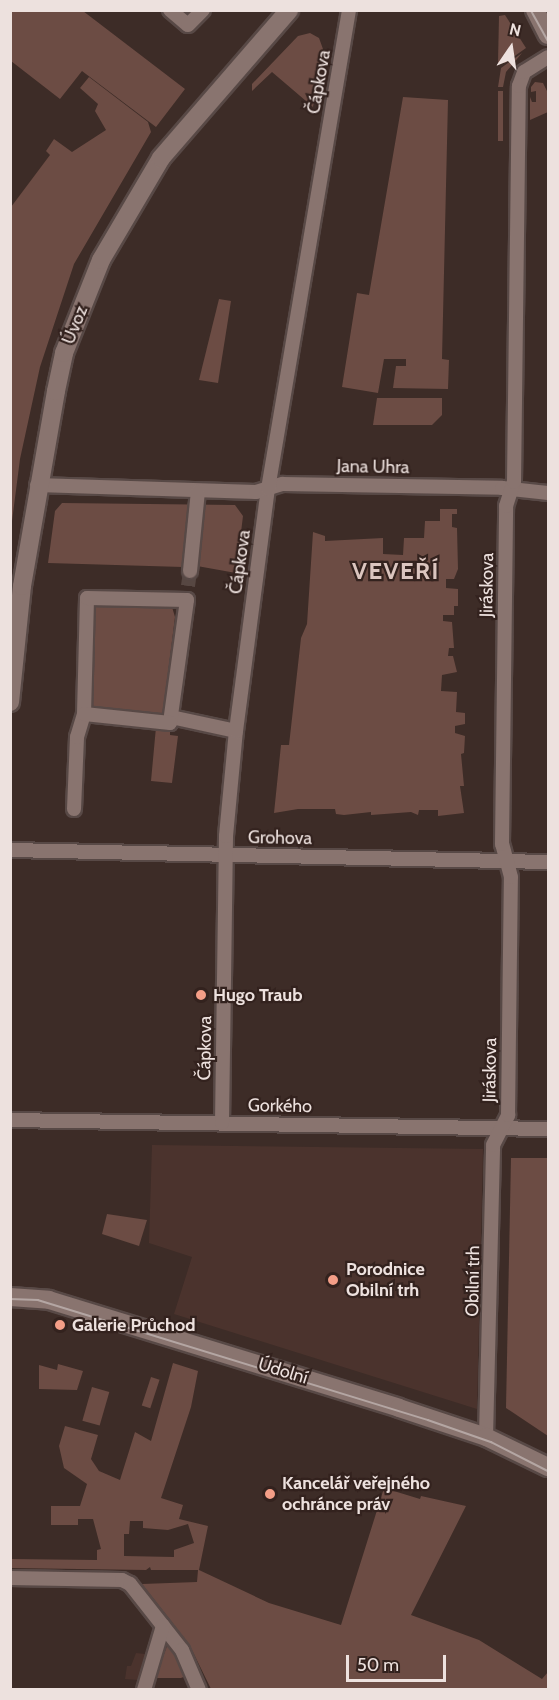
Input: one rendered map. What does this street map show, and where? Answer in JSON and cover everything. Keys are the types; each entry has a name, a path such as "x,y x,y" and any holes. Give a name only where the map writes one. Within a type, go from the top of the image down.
{"main road":[{"name":"Úvoz","path":"10,702 22,586 37,485 64,353 105,251 160,158 289,10"},
{"path":"535,10 549,35"},
{"name":"Údolní","path":"10,1297 50,1300 486,1437 549,1467"}],"street":[{"path":"170,10 188,25 203,10"},
{"name":"Čápkova","path":"222,1123 226,855 236,731 268,489 349,10"},
{"name":"Jiráskova","path":"501,1127 508,1115 511,877 502,844 506,506 514,482 519,82 527,69 549,57"},
{"name":"Jana Uhra","path":"37,485 255,492 283,483 510,489 549,493"},
{"path":"190,571 198,491"},
{"path":"74,809 77,737 84,714 87,598 187,593 171,723 84,714"},
{"path":"171,717 236,731"},
{"name":"Grohova","path":"10,850 549,862"},
{"name":"Gorkého","path":"10,1120 549,1129"},
{"name":"Obilní trh","path":"486,1437 493,1145 501,1127"},
{"path":"10,1578 122,1580 130,1584 182,1650 199,1689"},
{"path":"144,1689 163,1626"}],"shaded area":[{"path":"11,11 83,11 185,89 156,127 82,71 60,99 11,61"},
{"path":"505,15 526,48 505,63 498,63 499,16"},
{"path":"310,33 319,38 323,49 313,107 272,72 252,91 252,84 298,36"},
{"path":"522,53 506,72 503,87 498,87 501,68"},
{"path":"89,77 148,122 151,132 74,264 40,367 20,459 11,529 11,207 50,155 46,151 54,139 72,152 106,130 95,111 98,104 80,88"},
{"path":"535,82 543,83 548,93 548,112 530,120 530,97 532,102 536,102 536,91 531,92 531,87"},
{"path":"498,91 503,91 503,141 498,141"},
{"path":"403,97 448,100 442,359 449,360 448,389 393,388 396,366 406,366 406,359 384,359 378,393 342,387 357,293 369,295"},
{"path":"219,299 231,301 218,383 199,380"},
{"path":"377,398 442,398 442,415 432,425 373,425"},
{"path":"62,503 235,505 243,516 236,573 197,566 196,572 183,570 183,567 48,563 55,511"},
{"path":"440,509 457,509 457,514 452,514 452,527 457,528 458,569 454,579 446,579 446,588 458,589 458,606 454,606 454,615 443,615 443,621 452,622 454,648 449,648 448,656 453,656 457,672 442,675 441,691 457,692 456,712 465,713 465,724 455,726 455,733 465,736 464,753 461,754 464,786 460,786 464,813 438,816 438,810 419,810 418,815 411,812 371,815 371,812 344,815 336,814 335,809 298,809 274,813 281,745 289,745 301,638 307,624 313,532 325,536 325,541 383,538 383,554 403,555 404,538 424,538 425,521 440,521"},
{"path":"94,604 167,604 172,607 175,617 168,673 172,678 165,709 160,715 96,709 90,704"},
{"path":"156,727 170,729 170,735 178,736 172,783 151,781"},
{"name":"Porodnice Obilní trh","path":"152,1145 483,1149 477,1409 174,1314 192,1257 149,1243"},
{"path":"511,1158 548,1158 548,1436 506,1408"},
{"path":"107,1214 147,1220 139,1246 102,1234"},
{"path":"173,1363 198,1371 191,1407 161,1498 183,1505 179,1519 208,1526 199,1570 269,1603 341,1625 384,1488 420,1499 421,1496 466,1506 411,1615 479,1640 542,1679 548,1672 548,1689 211,1689 189,1644 142,1584 197,1582 198,1570 151,1570 150,1567 146,1570 11,1568 11,1559 97,1560 97,1550 101,1549 93,1519 78,1519 78,1525 51,1525 51,1506 80,1506 87,1484 64,1468 59,1446 65,1426 98,1435 91,1459 99,1471 120,1480 135,1432 151,1441","holes":["130,1521 143,1521 143,1528 168,1530 188,1524 194,1543 174,1550 174,1557 124,1556 124,1534 129,1534"]},
{"path":"58,1364 83,1371 77,1390 39,1389 39,1365 57,1370"},
{"path":"151,1377 160,1380 150,1408 142,1406"},
{"path":"92,1387 109,1392 100,1426 82,1421"},
{"path":"167,1646 180,1659 186,1676 155,1678"},
{"path":"136,1653 145,1654 138,1680 125,1679 127,1666 131,1666"}],"tunnel":[{"path":"188,586 190,571"}],"tram line":[{"path":"531,10 548,41"},
{"path":"10,1299 38,1300 428,1420 491,1442 548,1471"}],"place":[{"name":"Hugo Traub","path":"201,995"},
{"name":"Porodnice Obilní trh","path":"333,1280"},
{"name":"Galerie Průchod","path":"60,1325"},
{"name":"Kancelář veřejného ochránce práv","path":"270,1494"}],"district":[{"name":"VEVEŘÍ","path":"396,571"}]}
